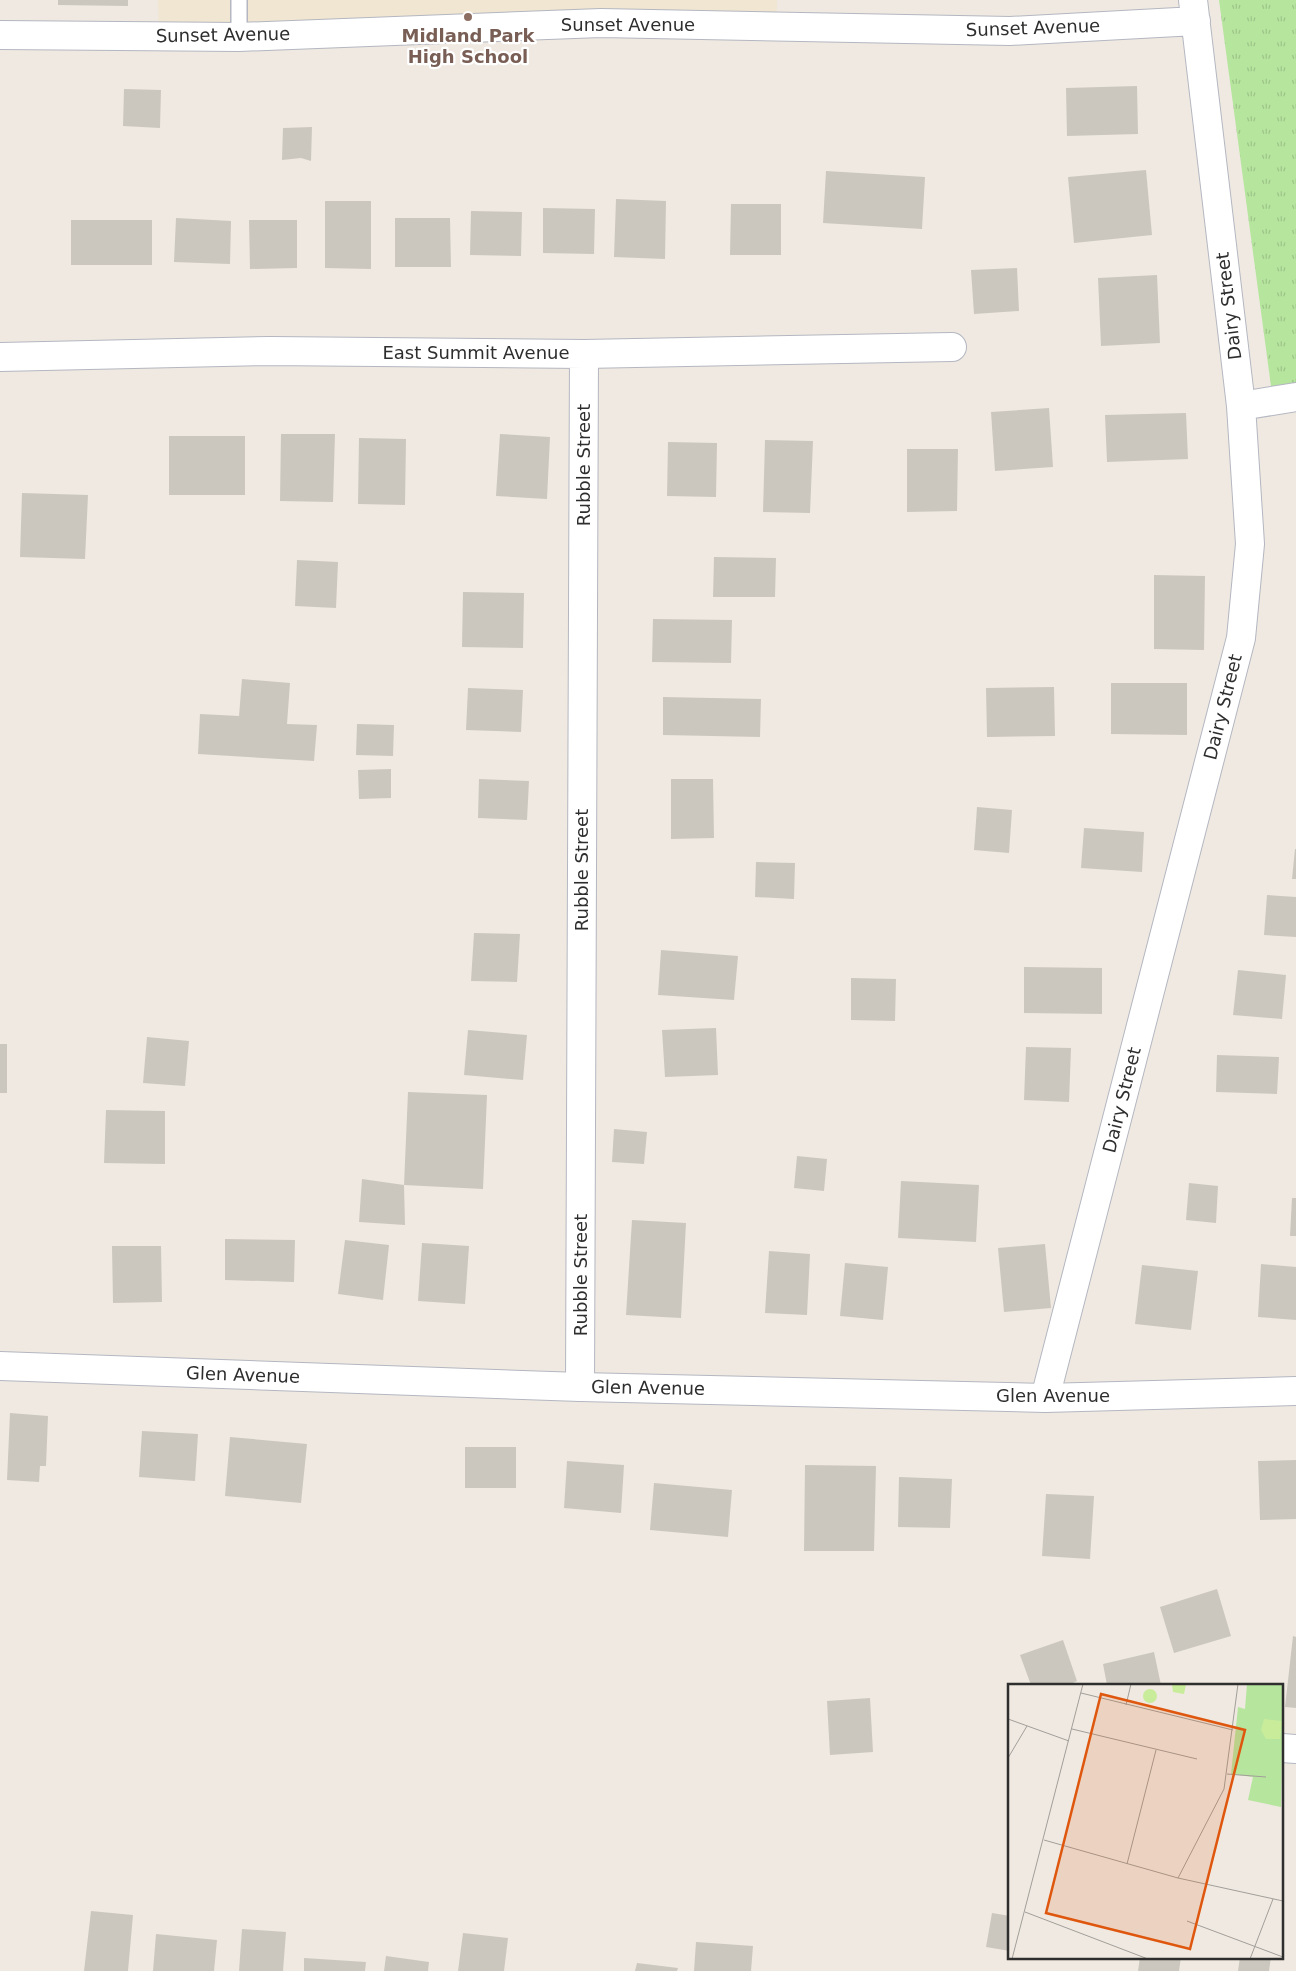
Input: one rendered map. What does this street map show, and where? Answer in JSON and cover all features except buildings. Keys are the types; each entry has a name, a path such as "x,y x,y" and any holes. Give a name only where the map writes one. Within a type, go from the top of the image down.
{"street":[{"name":"Sunset Avenue","path":"0,35 239,37 601,23 1010,31 1194,11"},
{"name":"Dairy Street","path":"1045,1398 1241,638 1250,544 1241,406 1194,11"},
{"name":"East Summit Avenue","path":"0,357 270,352 584,354 952,347"},
{"name":"Rubble Street","path":"580,1387 584,354"},
{"path":"1241,406 1296,398"},
{"name":"Glen Avenue","path":"0,1366 580,1387 1045,1398 1296,1391"}],"lane":[{"path":"239,0 239,37"}],"shaded area":[{"name":"Midland Park High School","path":"158,0 777,0 776,33 159,45"}],"green space":[{"path":"1219,0 1296,0 1296,398 1273,401"}],"place":[{"name":"Midland Park High School","path":"468,17"}]}
